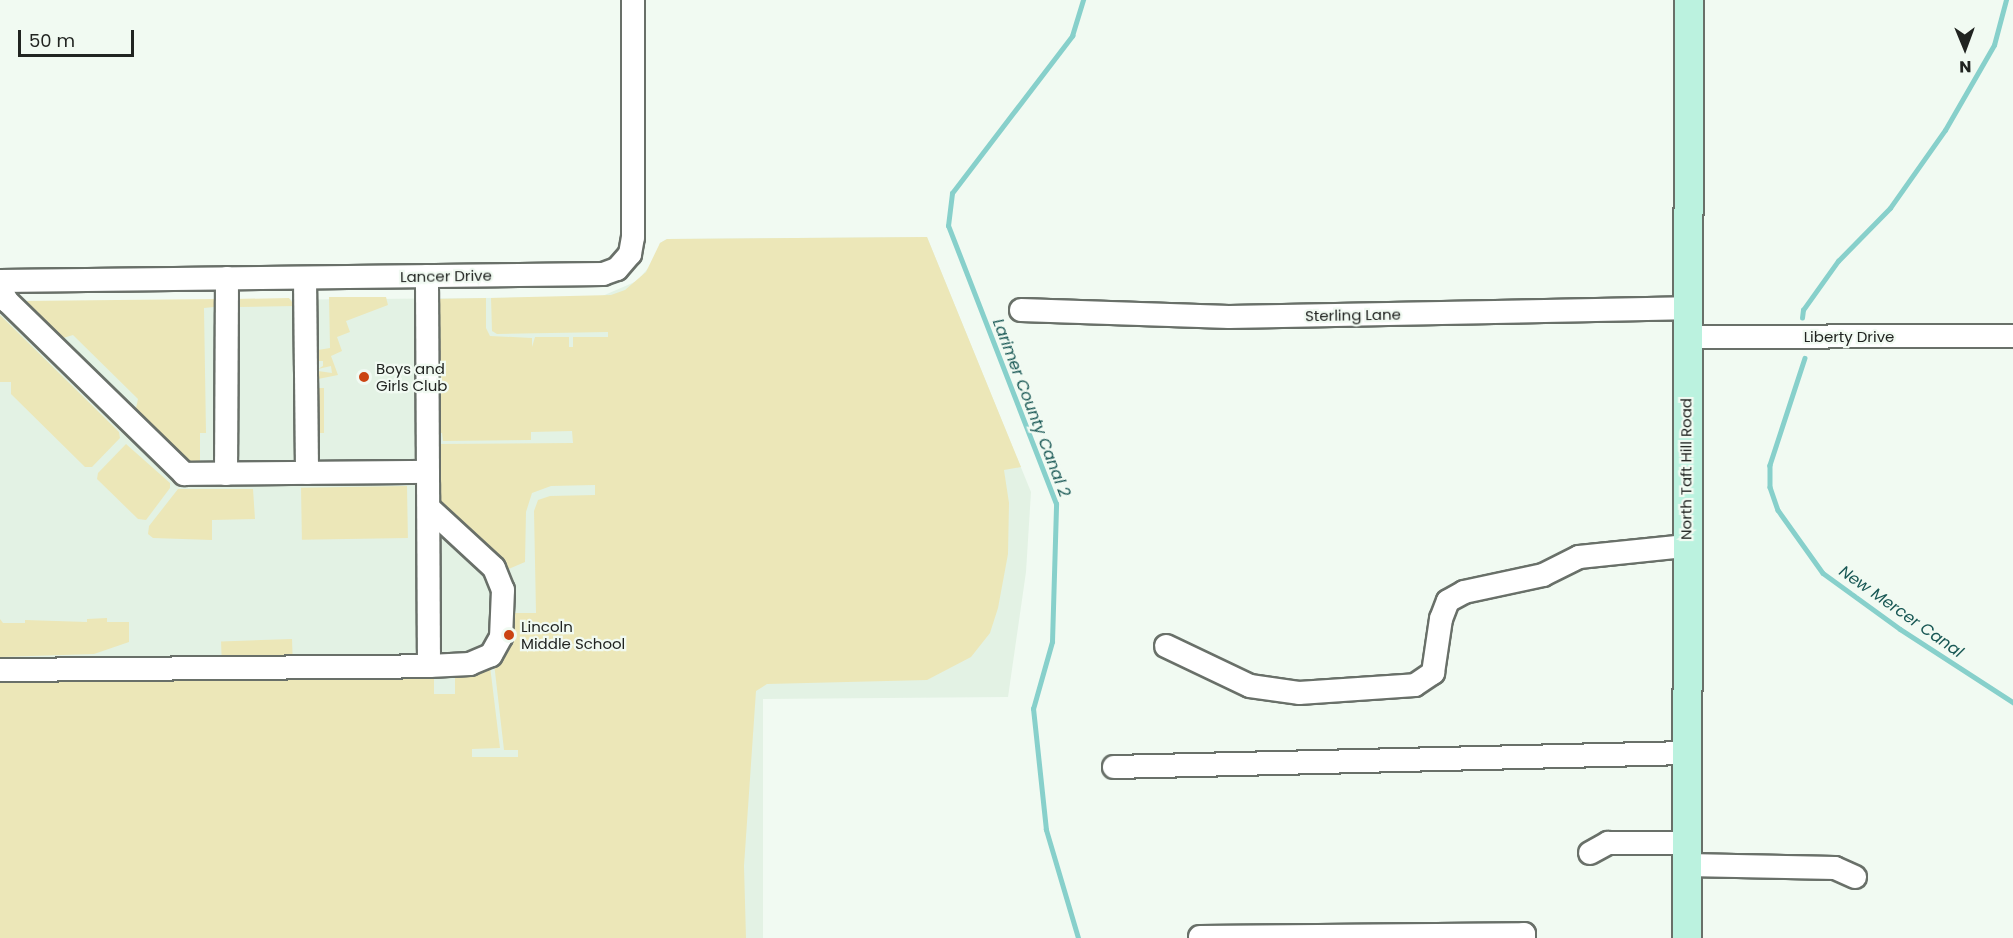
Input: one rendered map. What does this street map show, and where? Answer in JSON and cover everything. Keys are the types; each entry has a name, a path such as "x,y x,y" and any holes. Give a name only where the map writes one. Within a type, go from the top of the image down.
{"main road":[{"name":"North Taft Hill Road","path":"1687,938 1686,308 1689,0"}],"street":[{"name":"Lancer Drive","path":"0,281 603,274 625,263 633,237 633,0"},
{"path":"427,276 429,666"},
{"path":"226,474 227,278"},
{"path":"305,278 307,473"},
{"path":"0,288 7,301 184,474 428,472"},
{"name":"Sterling Lane","path":"1021,310 1229,317 1686,308"},
{"name":"Liberty Drive","path":"1686,337 2013,336"},
{"path":"0,670 470,664 491,655 501,637 503,590 494,568 429,508"},
{"path":"1167,646 1250,686 1299,693 1416,686 1433,673 1441,619 1448,601 1464,592 1543,575 1579,557 1686,546"},
{"path":"1114,767 1687,753"},
{"path":"1590,853 1608,843 1687,854 1835,868 1855,877"},
{"path":"1200,936 1524,934 1524,938"}],"shaded area":[{"name":"Lincoln Middle School","path":"927,237 1031,492 1026,572 1008,697 763,699 763,938 0,938 0,302 600,297 637,281 655,260 660,243 667,239"},
{"name":"Lincoln Middle School","path":"927,237 1021,467 1004,470 1009,503 1008,554 998,608 990,633 971,657 927,680 767,684 756,691 744,866 746,938 0,938 0,676 434,676 434,694 455,694 455,676 490,666 500,748 472,749 472,757 518,757 518,750 504,750 494,663 510,613 536,613 534,511 538,500 550,496 595,495 595,485 551,486 532,493 526,512 525,562 504,571 435,498 435,444 573,443 572,431 531,432 531,440 443,441 442,433 435,433 433,299 486,298 486,328 490,336 532,338 532,347 535,337 569,337 569,347 573,347 573,337 608,337 608,332 497,334 492,331 491,298 611,295 625,290 646,272 660,243 667,239"},
{"path":"329,297 386,297 388,305 346,321 350,332 337,337 342,351 331,356 338,375 318,379 318,371 332,373 331,366 318,369 323,366 323,361 318,361 318,350 330,348"},
{"path":"289,298 295,306 238,307 234,299"},
{"path":"217,299 214,307 204,308 206,433 200,433 200,462 209,462 206,466 185,463 135,413 138,399 73,335 60,339 18,301"},
{"path":"0,315 119,432 120,438 92,467 85,467 11,394 11,382 0,382"},
{"path":"318,388 324,388 324,433 318,433"},
{"path":"126,444 170,483 170,488 146,520 138,519 97,479 98,473"},
{"path":"407,486 408,538 302,540 301,488"},
{"path":"178,489 253,489 255,519 212,520 212,540 153,538 148,534 149,526"},
{"path":"107,618 107,622 129,622 129,642 94,654 0,657 0,619 3,623 25,623 25,620 87,622 87,619"},
{"path":"292,639 293,662 222,664 221,641"}],"waterway":[{"name":"Larimer County Canal 2","path":"1078,938 1046,830 1033,709 1052,642 1056,504 948,226 952,193 1072,36 1083,0"},
{"name":"New Mercer Canal","path":"1802,318 1803,310 1838,261 1890,208 1945,130 1994,45 2006,0"},
{"name":"New Mercer Canal","path":"1805,358 1770,465 1770,487 1778,510 1823,573 1900,629 2013,702"}],"place":[{"name":"Boys and Girls Club","path":"364,377"},
{"name":"Lincoln Middle School","path":"509,635"}]}
